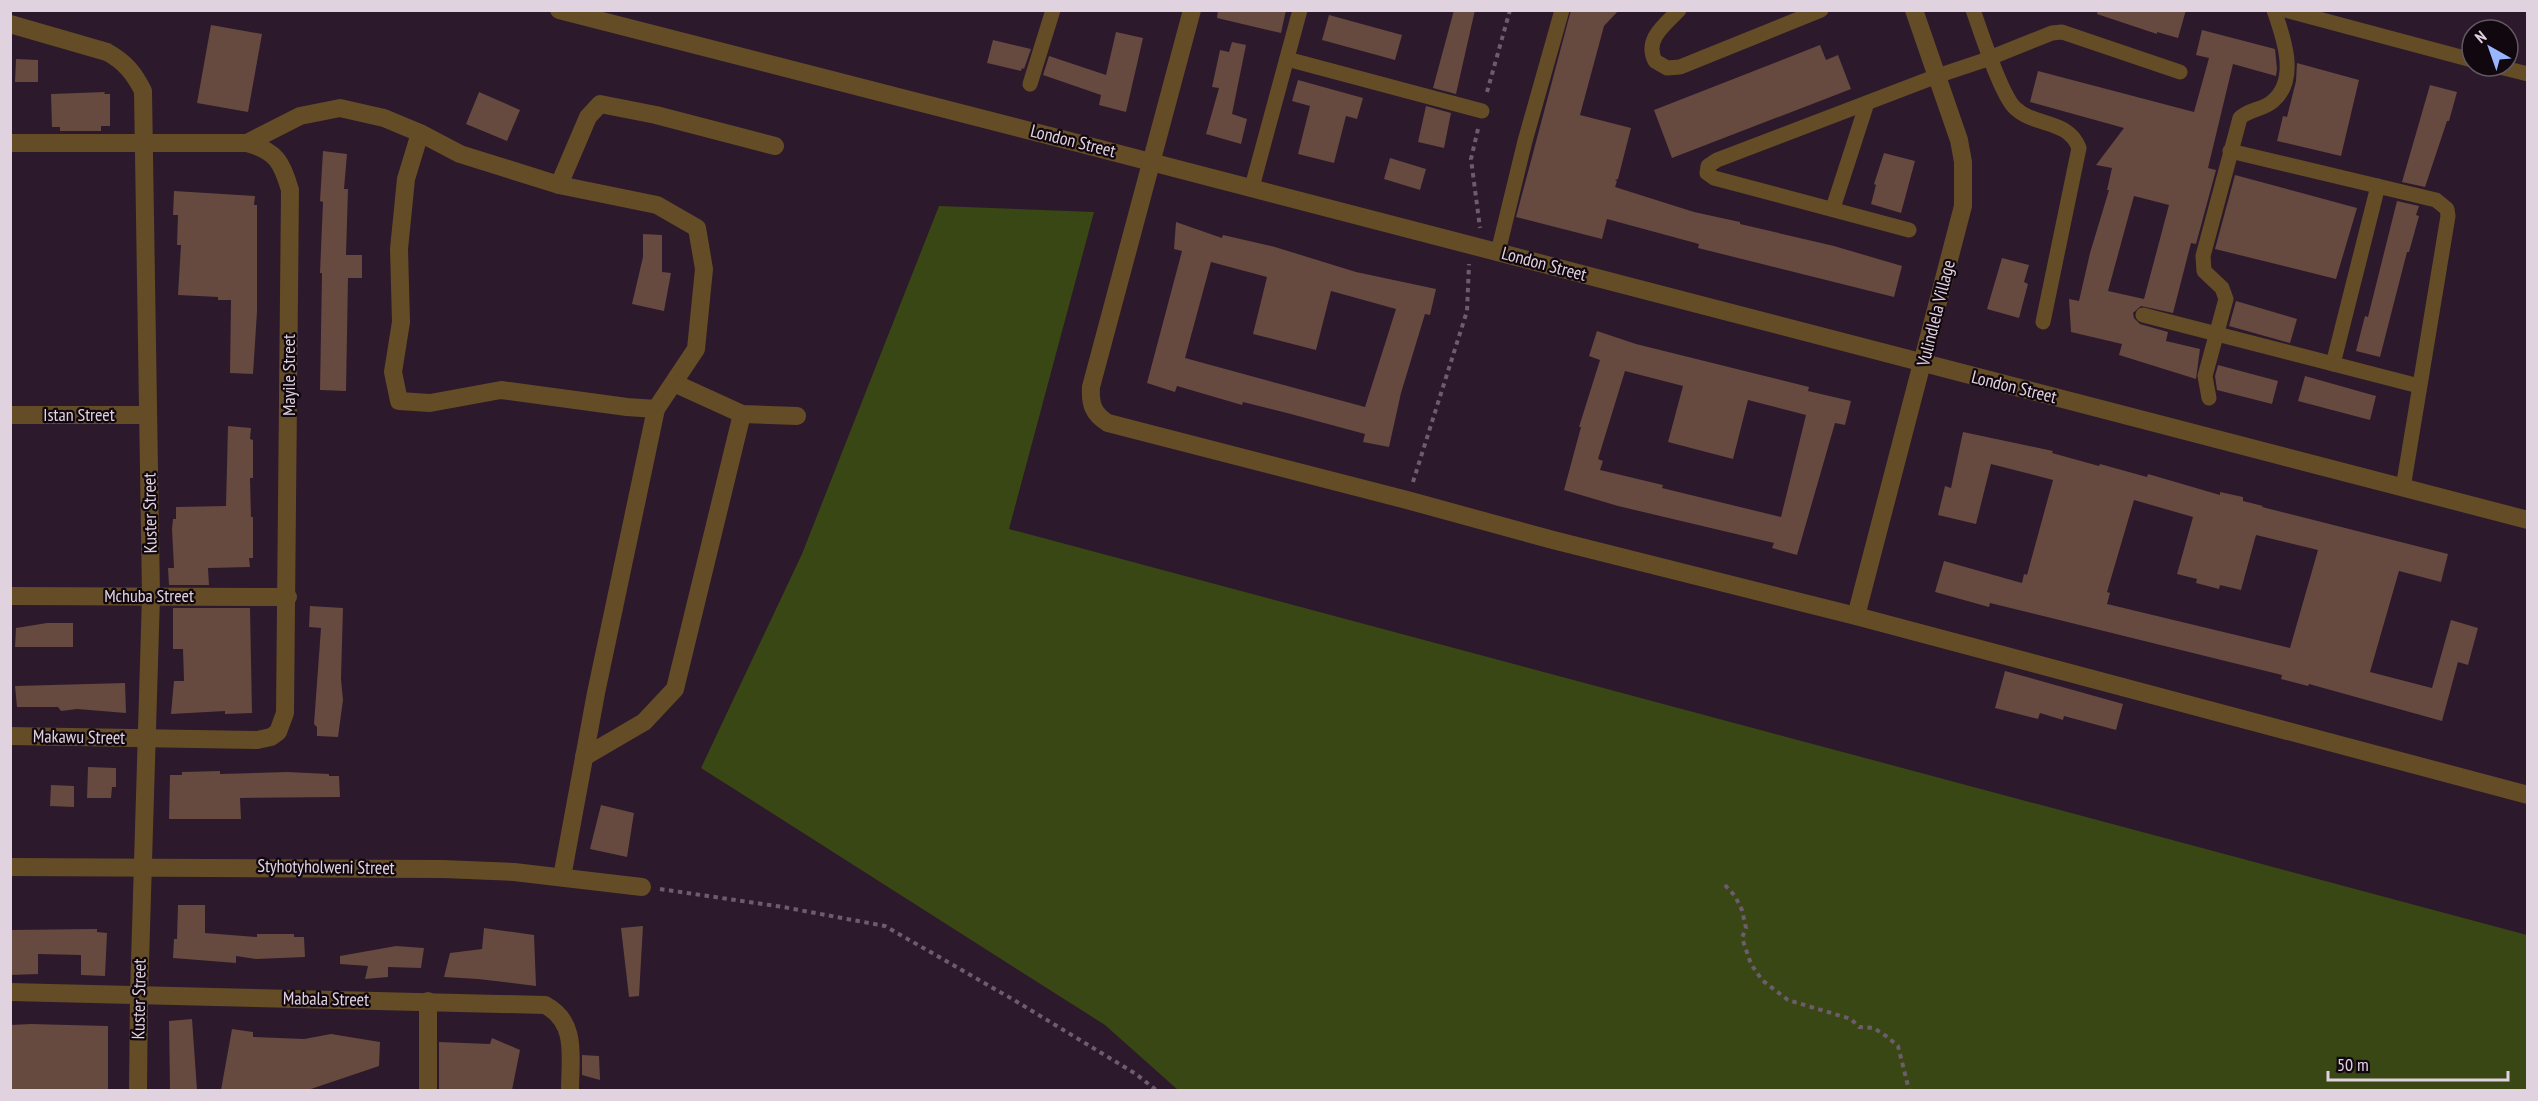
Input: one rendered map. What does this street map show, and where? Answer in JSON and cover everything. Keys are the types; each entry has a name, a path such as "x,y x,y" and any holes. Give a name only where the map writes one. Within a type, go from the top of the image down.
{"street":[{"name":"London Street","path":"559,10 1152,161 2528,520"},
{"path":"1192,10 1091,387 1092,406 1100,418 1119,427 1856,616 2528,795"},
{"name":"Vulindlela Village","path":"1856,616 1963,206 1964,182 1959,140 1914,10"},
{"name":"Kuster Street","path":"10,24 107,52 121,60 135,75 143,91 151,596 138,1090"},
{"path":"559,185 588,117 600,104 775,146"},
{"path":"247,143 300,116 340,108 384,118 420,133 460,154 559,185 657,205 697,228 704,269 696,349 656,409 584,757 562,877"},
{"path":"420,133 406,179 399,249 401,322 393,372 399,401 430,403 501,390 656,409"},
{"name":"Mayile Street","path":"10,143 247,143 264,147 276,156 285,170 290,190 288,597 285,713 278,732 271,737 257,740 147,739"},
{"path":"674,383 742,414 797,416"},
{"path":"584,757 644,722 675,689 742,414"},
{"name":"Istan Street","path":"10,415 148,415"},
{"name":"Mchuba Street","path":"10,596 288,597"},
{"name":"Makawu Street","path":"10,736 147,739"},
{"name":"Styhotyholweni Street","path":"10,867 143,869 206,866 373,867 514,872 642,887"},
{"name":"Mabala Street","path":"10,992 545,1005 557,1011 563,1019 570,1040 570,1090"},
{"path":"428,1001 428,1090"}],"lane":[{"path":"1030,84 1053,10"},
{"path":"1252,187 1300,10"},
{"path":"1498,252 1525,141 1562,10"},
{"path":"1679,10 1655,36 1651,45 1655,61 1667,68 1680,67 1821,10"},
{"path":"1973,10 2004,91 2014,107 2030,117 2066,129 2072,134 2079,148 2043,322"},
{"path":"2209,398 2205,376 2224,308 2225,292 2207,276 2202,265 2240,118 2275,100 2285,80 2286,48 2274,10"},
{"path":"2285,10 2460,57"},
{"path":"1909,230 1714,178 1707,173 1708,166 1717,160 2044,35 2062,32 2180,72"},
{"path":"1287,59 1482,111"},
{"path":"1833,208 1867,103"},
{"path":"2230,151 2436,200 2447,209 2448,216 2403,488"},
{"path":"2333,364 2378,186"},
{"path":"2143,315 2419,386"}],"path":[{"path":"1725,885 1735,896 1742,910 1746,928 1742,938 1751,964 1762,980 1788,1000 1851,1019 1859,1027 1874,1028 1898,1046 1909,1090"},
{"path":"642,887 783,907 885,926 1136,1074 1156,1090"}],"green space":[{"path":"939,206 1094,212 1009,529 2527,935 2527,1090 1178,1090 1105,1025 701,768 802,554"}],"building":[{"path":"1218,10 1286,10 1281,33 1217,18"},
{"path":"1454,10 1475,10 1456,94 1433,88"},
{"path":"1571,10 1619,10 1604,26 1580,115 1631,128 1618,179 1615,180 1617,181 1615,187 1694,212 1834,246 1902,266 1894,297 1698,248 1699,244 1607,219 1602,239 1516,217"},
{"path":"2098,10 2186,10 2178,38 2157,32 2157,34 2097,14"},
{"path":"1329,15 1402,35 1395,60 1322,40"},
{"path":"211,25 262,34 248,112 197,103"},
{"path":"2202,30 2275,49 2277,69 2276,76 2233,64 2208,168 2216,170 2196,244 2191,243 2173,313 2141,306 2133,313 2134,318 2140,324 2168,332 2166,341 2200,349 2196,379 2119,355 2122,344 2071,332 2069,299 2079,301 2090,253 2109,190 2107,190 2112,168 2096,165 2124,128 2030,102 2038,71 2194,112 2209,58 2196,55","holes":["2134,196 2169,205 2144,299 2108,291"]},
{"path":"1116,32 1143,38 1126,112 1099,105 1101,95 1043,75 1049,56 1106,75"},
{"path":"993,40 1031,49 1024,69 1022,68 1021,71 987,63"},
{"path":"1232,42 1246,45 1232,114 1247,119 1241,144 1206,134 1219,88 1212,87 1220,50 1229,52"},
{"path":"1820,45 1826,60 1838,55 1851,89 1672,158 1654,110"},
{"path":"16,59 38,60 38,82 15,82"},
{"path":"2297,63 2359,80 2341,156 2277,141 2283,116 2287,117 2296,81"},
{"path":"1298,80 1363,98 1357,119 1346,116 1334,163 1298,154 1310,106 1292,101"},
{"path":"2430,85 2457,92 2425,187 2402,182"},
{"path":"105,92 104,94 110,94 110,126 101,126 101,131 60,131 60,127 52,127 51,94"},
{"path":"479,92 520,110 507,141 466,124"},
{"path":"1426,106 1451,113 1444,148 1418,142"},
{"path":"323,151 347,154 344,189 348,189 346,255 362,255 362,278 348,278 346,391 320,390 322,273 320,273 323,202 320,201"},
{"path":"1884,153 1915,161 1901,213 1871,204 1876,185 1874,184"},
{"path":"1390,158 1426,169 1420,190 1384,179"},
{"path":"2235,175 2357,208 2336,279 2215,249"},
{"path":"174,191 255,196 254,205 257,205 257,312 253,374 230,373 231,300 178,295 181,245 177,245 178,215 173,215"},
{"path":"2397,201 2419,206 2416,215 2419,216 2409,252 2407,252 2380,357 2356,351 2365,316 2368,317"},
{"path":"1176,222 1222,238 1223,235 1275,247 1356,272 1436,289 1430,315 1425,314 1401,393 1389,447 1363,442 1365,434 1287,413 1243,402 1242,405 1177,386 1175,392 1147,383 1182,251 1174,249","holes":["1211,262 1267,277 1253,334 1316,350 1331,291 1396,309 1365,407 1185,358"]},
{"path":"643,234 662,235 662,272 671,273 664,311 632,304 643,257"},
{"path":"2002,258 2029,265 2024,282 2028,284 2019,318 1987,309"},
{"path":"2236,301 2297,319 2290,343 2229,326"},
{"path":"1597,331 1636,344 1809,387 1808,391 1851,401 1845,425 1835,423 1797,555 1772,548 1774,543 1618,506 1564,490 1581,427 1579,427 1600,360 1589,356","holes":["1625,371 1683,386 1668,442 1733,459 1748,400 1806,415 1781,517 1662,488 1663,485 1600,470 1603,461 1598,459"]},
{"path":"2218,365 2278,381 2272,404 2217,390 2215,376"},
{"path":"2305,376 2376,396 2370,420 2298,401"},
{"path":"228,426 251,428 250,439 253,440 253,478 250,478 253,558 249,558 250,567 208,568 209,585 169,585 168,568 174,568 172,529 173,519 176,519 176,507 226,506"},
{"path":"1963,432 2053,451 2052,453 2147,477 2148,474 2220,495 2220,492 2243,497 2243,501 2262,507 2448,554 2441,582 2399,571 2370,672 2432,688 2451,620 2478,628 2468,665 2458,662 2442,721 2309,684 2308,686 2281,679 2282,675 1990,603 1989,607 1935,592 1944,561 2022,583 2024,574 2027,575 2053,480 1991,464 1976,524 1938,515 1945,486 1951,488","holes":["2134,500 2193,517 2177,574 2197,579 2196,583 2219,589 2220,585 2241,590 2256,535 2318,550 2290,648 2107,604 2110,593 2107,592"]},
{"path":"310,606 343,608 341,679 343,700 338,737 317,736 317,727 314,724 321,628 309,627"},
{"path":"173,608 250,608 252,713 225,714 225,711 171,714 174,681 184,681 183,649 173,649"},
{"path":"47,623 73,623 73,647 15,647 16,628"},
{"path":"2005,671 2123,704 2116,730 2064,716 2063,720 2040,713 2038,719 1995,708"},
{"path":"125,683 126,713 77,709 61,711 58,707 17,707 15,686"},
{"path":"88,767 116,768 116,787 112,787 111,798 87,798"},
{"path":"220,771 220,774 287,772 339,776 340,797 240,798 241,819 169,819 170,775 182,775 182,772"},
{"path":"51,785 74,786 74,807 50,806"},
{"path":"601,805 634,813 627,857 590,849"},
{"path":"178,905 205,905 205,933 257,937 257,934 294,934 294,937 304,937 305,957 256,959 236,956 236,963 173,958 174,939 177,939"},
{"path":"643,926 639,996 629,997 621,928"},
{"path":"484,928 534,935 536,986 444,977 450,953 482,949"},
{"path":"97,929 97,932 107,933 105,976 81,975 81,955 38,954 38,974 10,975 10,930"},
{"path":"396,946 424,948 421,968 388,967 388,977 365,979 368,966 340,964 340,956"},
{"path":"192,1019 197,1090 170,1090 169,1021"},
{"path":"10,1025 108,1026 108,1090 10,1090"},
{"path":"232,1029 253,1032 253,1037 304,1039 331,1034 380,1042 379,1066 308,1090 221,1090"},
{"path":"492,1038 520,1050 512,1090 439,1090 439,1042 490,1044"},
{"path":"582,1055 599,1056 600,1080 582,1075"}]}
